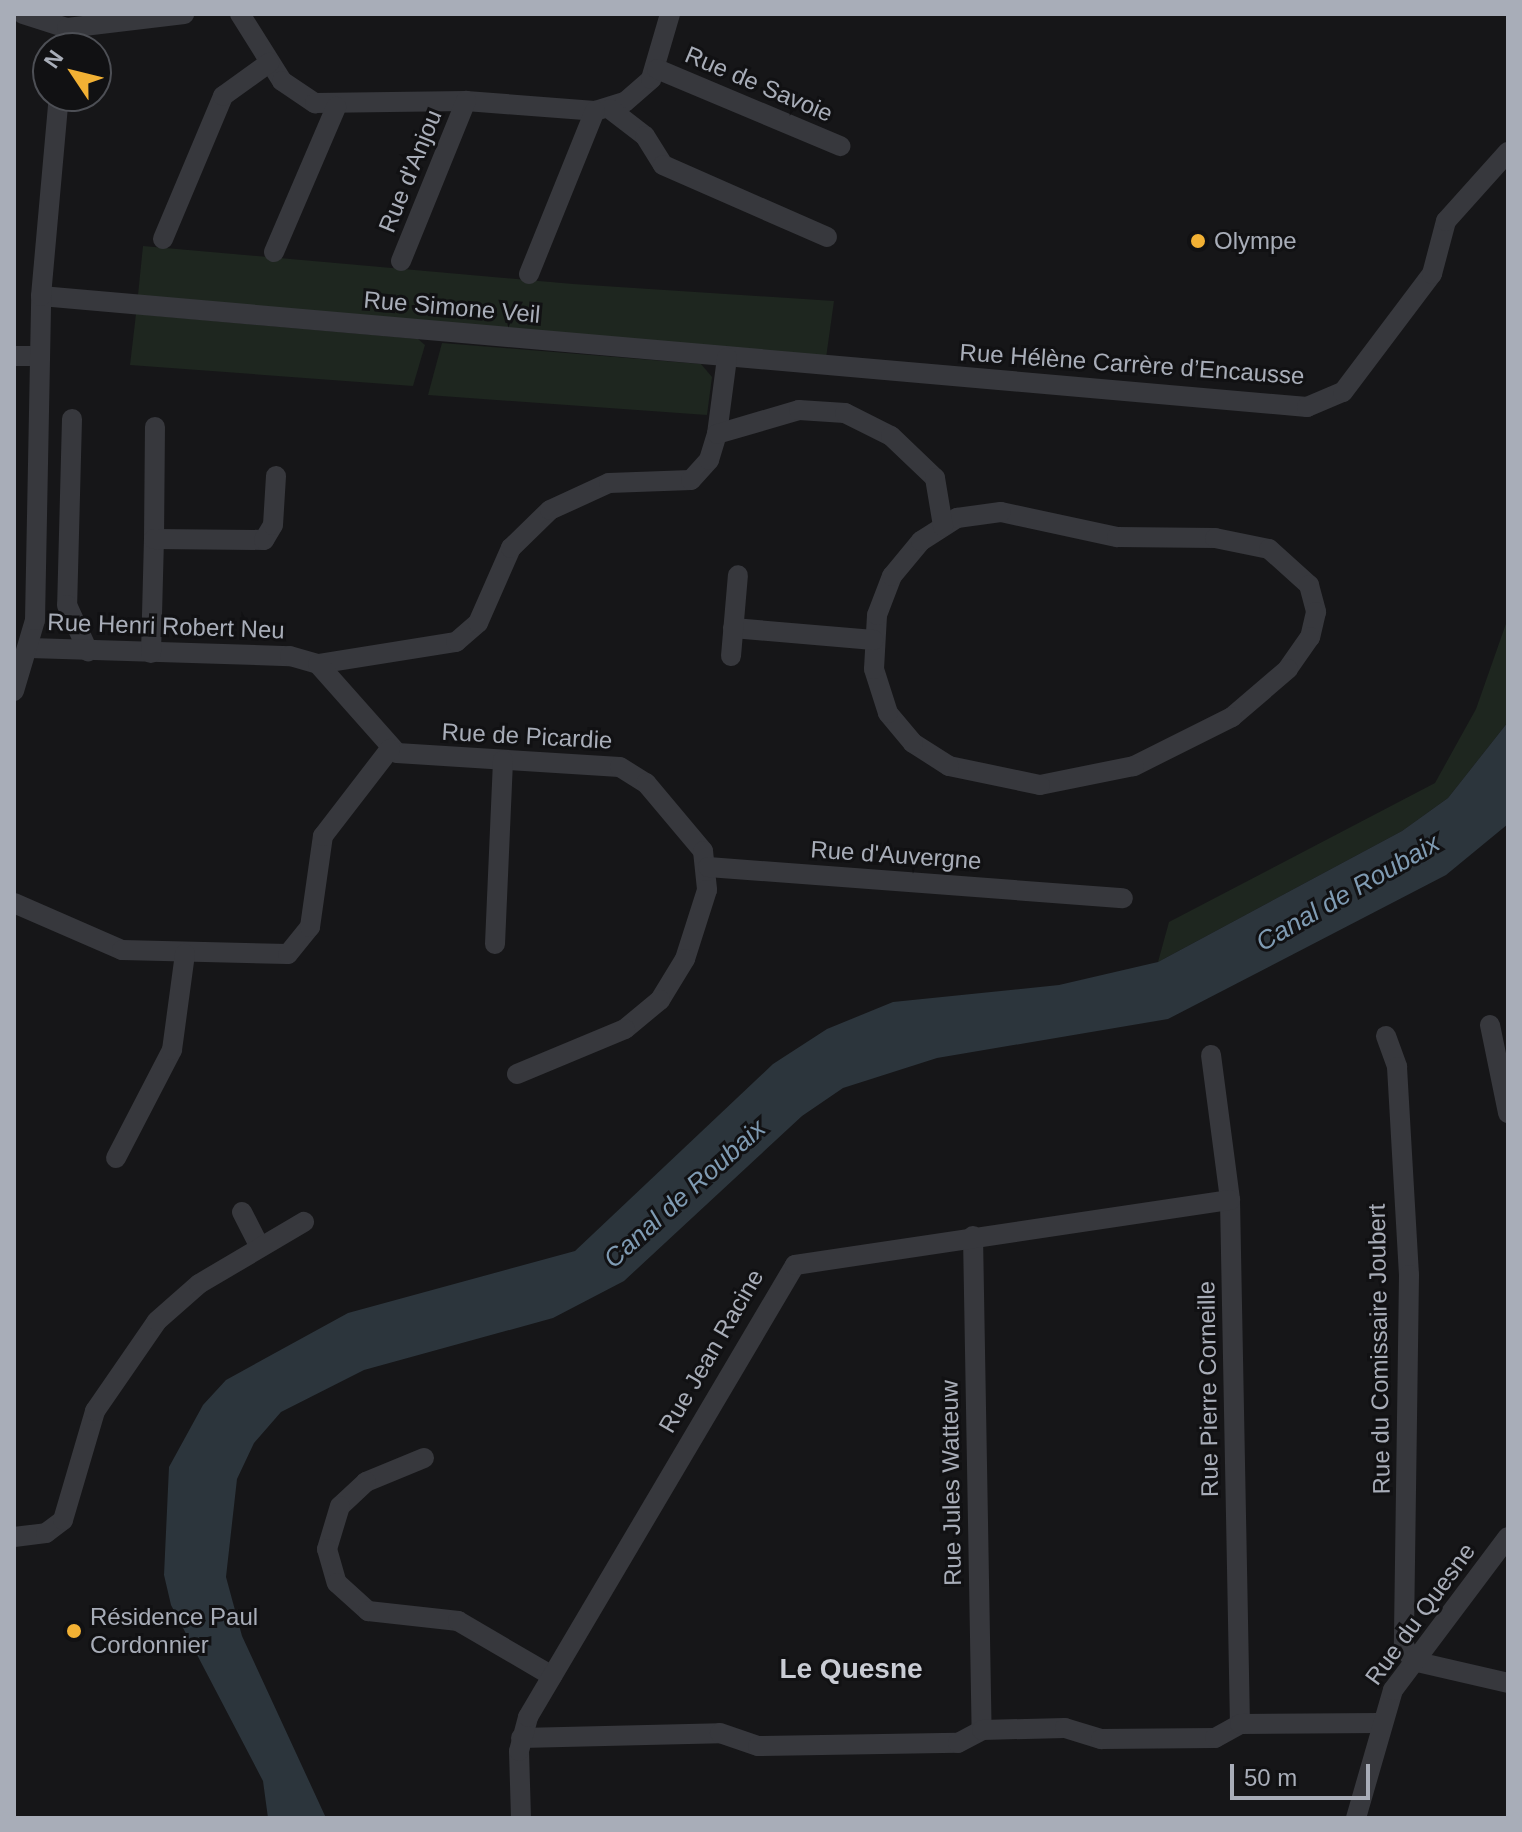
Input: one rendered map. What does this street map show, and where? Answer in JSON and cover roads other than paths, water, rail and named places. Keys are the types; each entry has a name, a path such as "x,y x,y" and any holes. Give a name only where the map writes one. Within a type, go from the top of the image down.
{"street":[{"path":"23,14 49,20 184,14"},
{"path":"240,14 269,63 305,98 336,107 466,101 602,110 635,96 657,69 670,14"},
{"path":"163,239 223,96 269,63"},
{"name":"Rue de Savoie","path":"657,69 840,146"},
{"name":"Rue d'Anjou","path":"401,261 466,101"},
{"path":"274,252 336,107"},
{"path":"602,110 645,136 670,170 827,237"},
{"path":"529,274 602,110"},
{"path":"14,691 30,648 41,296 58,112"},
{"name":"Rue Hélène Carrère d’Encausse","path":"858,370 1307,407 1343,392 1432,274 1446,221 1508,152"},
{"name":"Rue Simone Veil","path":"41,296 858,370"},
{"path":"14,356 40,356"},
{"name":"Rue Henri Robert Neu","path":"30,648 290,656 318,664 464,638 511,548 550,510 609,483 691,480 709,460 717,434 727,358"},
{"path":"717,434 812,409 871,422 931,471 943,526"},
{"path":"72,419 67,605 88,651"},
{"path":"151,653 155,427"},
{"path":"154,539 264,540 273,525 276,476"},
{"path":"1001,512 1117,537 1254,544 1281,554 1303,575 1314,624 1288,669 1216,727 1116,773 1040,785 961,771 913,743 882,700 873,640 892,576 943,526 1001,512"},
{"path":"731,656 738,575"},
{"path":"733,628 873,640"},
{"path":"14,903 103,945 185,954 279,957 295,950 310,927 323,836 390,749 318,664"},
{"name":"Rue de Picardie","path":"390,749 629,770 698,843 708,867"},
{"path":"495,944 503,760"},
{"path":"517,1074 625,1029 660,1000 685,959 708,867"},
{"name":"Rue d'Auvergne","path":"708,867 1080,904 1123,898"},
{"path":"116,1158 172,1050 185,954"},
{"path":"1490,1025 1508,1113"},
{"name":"Rue du Comissaire Joubert","path":"1386,1036 1397,1067 1409,1275 1403,1636 1413,1661"},
{"name":"Rue Pierre Corneille","path":"1211,1055 1230,1200 1240,1724"},
{"name":"Rue Jean Racine","path":"521,1818 521,1738 552,1676 791,1269 810,1258 1230,1200"},
{"path":"242,1212 260,1247"},
{"path":"14,1537 46,1533 63,1520 95,1411 145,1335 186,1294 304,1222"},
{"name":"Rue Jules Watteuw","path":"973,1236 982,1730"},
{"path":"424,1458 366,1482 340,1506 327,1549 337,1583 368,1611 458,1621 552,1676"},
{"name":"Rue du Quesne","path":"1356,1818 1379,1723 1413,1661 1508,1537"},
{"path":"1413,1661 1508,1683"},
{"path":"521,1738 720,1733 773,1746 958,1743 982,1730 1215,1738 1240,1724 1379,1723"}],"water":[{"name":"Canal de Roubaix","path":"1508,722 1508,824 1446,875 1168,1019 937,1058 843,1088 802,1116 624,1281 553,1318 364,1370 281,1412 254,1443 237,1479 226,1577 242,1636 326,1818 268,1818 263,1781 171,1605 164,1575 169,1467 203,1405 226,1380 348,1313 575,1251 773,1064 827,1029 893,1002 1059,985 1158,962 1402,831 1448,798"}],"place":[{"name":"Olympe","path":"1198,241"},
{"name":"Résidence Paul Cordonnier","path":"74,1631"}],"district":[{"name":"Le Quesne","path":"851,1669"}]}
